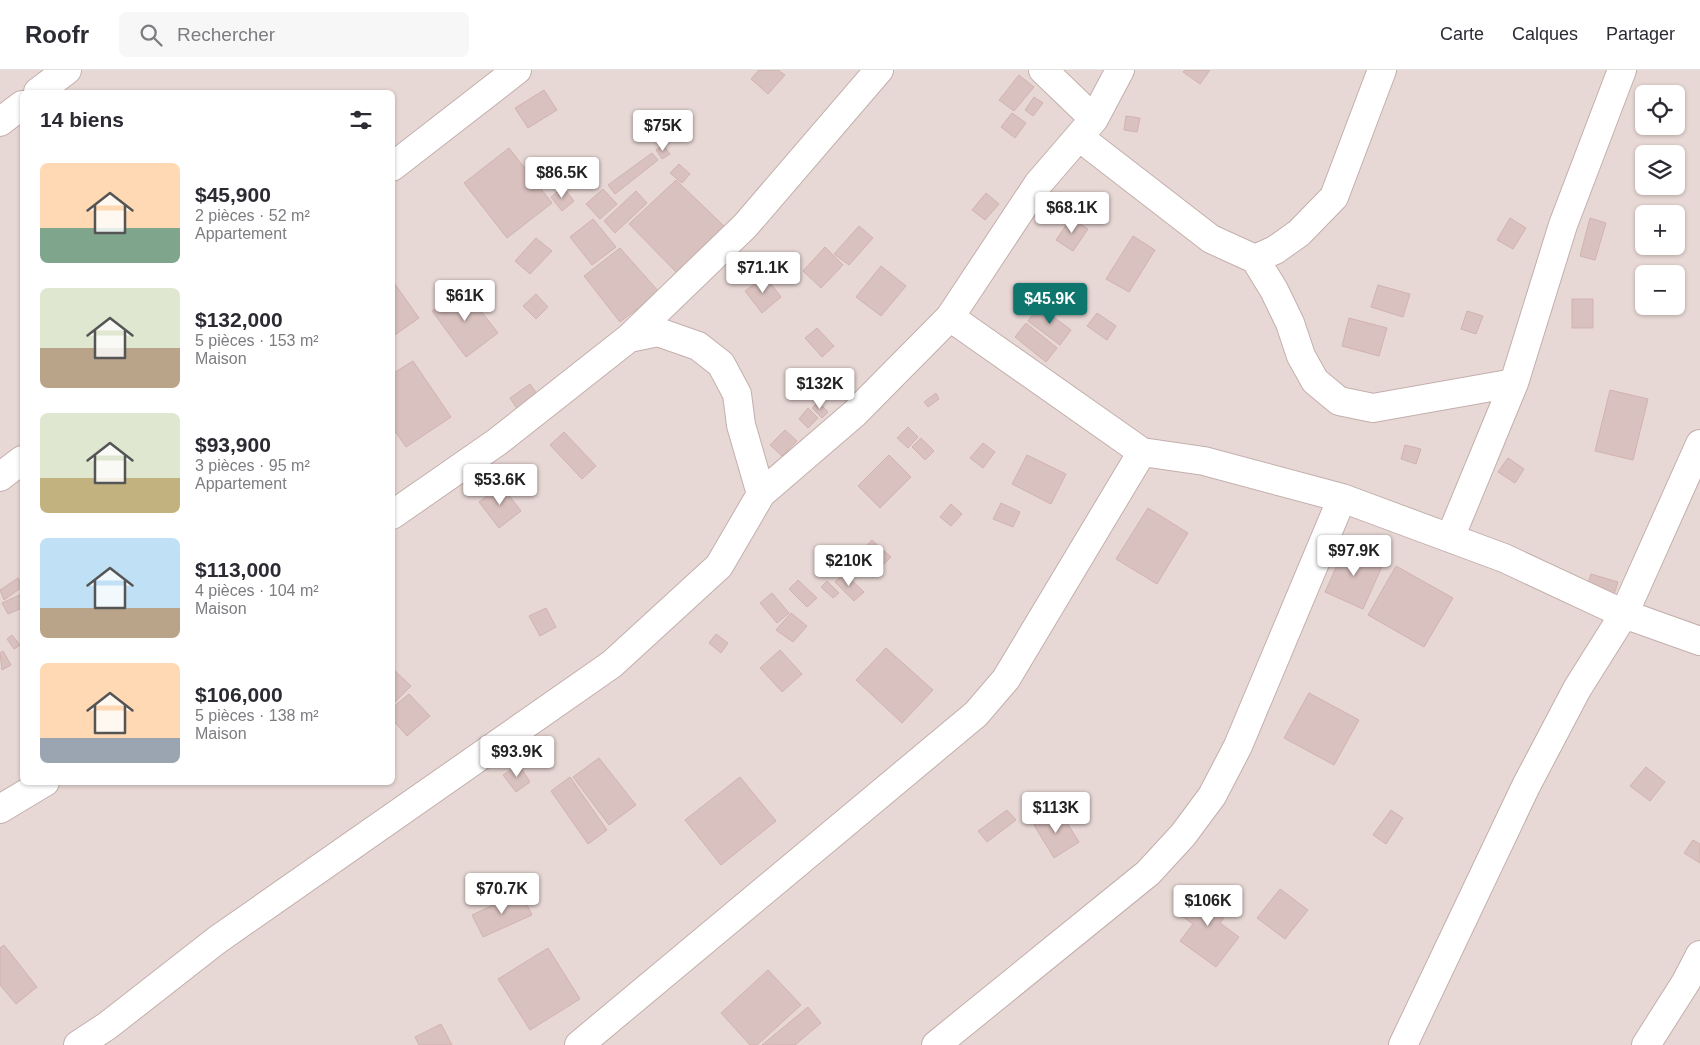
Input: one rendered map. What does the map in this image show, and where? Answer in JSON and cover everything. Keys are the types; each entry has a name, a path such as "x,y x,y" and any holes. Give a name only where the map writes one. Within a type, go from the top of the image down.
{"street":[{"path":"41,90 68,70"},
{"path":"395,165 517,70"},
{"path":"395,513 497,442 629,338 744,226 878,70"},
{"path":"1043,70 1086,128 1211,238 1255,259 1274,290 1290,323 1301,356 1314,381 1340,401 1373,408 1514,383"},
{"path":"78,1045 107,1026 217,940 612,664 719,566 761,494 854,414 950,317 1038,184 1086,128 1120,70"},
{"path":"1255,259 1274,250 1300,233 1334,197 1382,70"},
{"path":"1450,538 1514,383 1563,225 1622,70"},
{"path":"0,122 20,107"},
{"path":"950,317 1142,452 1204,461 1342,498 1504,558 1624,614 1700,641"},
{"path":"629,338 658,332 698,346 721,364 737,394 741,426 761,494"},
{"path":"1403,1045 1526,786 1578,689 1624,614 1700,444"},
{"path":"579,1045 976,714 1006,679 1142,452"},
{"path":"0,477 20,462"},
{"path":"936,1045 1148,873 1182,835 1212,796 1238,746 1342,498"},
{"path":"0,809 40,785"},
{"path":"1646,1045 1686,982 1700,955"}],"shaded area":[{"path":"0,70 1700,70 1700,1045 0,1045"}],"building":[{"path":"759,70 778,70 785,75 768,94 751,79"},
{"path":"1185,70 1210,70 1200,84 1183,72"},
{"path":"1019,75 1034,87 1014,111 999,100"},
{"path":"544,90 557,110 528,128 515,108"},
{"path":"1034,97 1043,103 1033,116 1025,110"},
{"path":"1012,113 1026,123 1015,138 1001,127"},
{"path":"1126,116 1140,118 1137,132 1124,130"},
{"path":"663,145 670,154 662,159 656,150"},
{"path":"509,148 552,203 507,238 464,183"},
{"path":"652,153 658,160 615,194 608,185"},
{"path":"679,164 690,174 682,183 670,173"},
{"path":"676,180 725,227 678,274 629,224"},
{"path":"563,187 574,201 562,211 551,197"},
{"path":"603,189 617,204 600,219 586,204"},
{"path":"636,191 647,203 615,233 604,221"},
{"path":"986,193 999,204 985,220 972,210"},
{"path":"1071,218 1088,229 1073,251 1056,240"},
{"path":"1510,218 1526,228 1513,249 1497,240"},
{"path":"1590,218 1606,223 1595,260 1580,256"},
{"path":"593,219 616,247 592,265 570,237"},
{"path":"859,226 873,238 849,265 834,254"},
{"path":"1133,236 1155,250 1129,292 1106,279"},
{"path":"536,238 552,251 530,274 515,261"},
{"path":"825,247 843,265 821,288 803,271"},
{"path":"620,248 659,292 620,322 584,276"},
{"path":"881,266 906,286 881,316 856,297"},
{"path":"765,276 781,297 762,313 745,291"},
{"path":"395,284 419,318 395,335"},
{"path":"1378,285 1410,294 1403,317 1371,307"},
{"path":"463,288 498,333 466,357 432,311"},
{"path":"536,294 548,307 536,319 523,306"},
{"path":"1572,299 1593,299 1593,328 1572,328"},
{"path":"1039,306 1071,330 1060,345 1028,321"},
{"path":"1467,311 1483,316 1476,334 1461,329"},
{"path":"1097,313 1116,326 1107,340 1087,326"},
{"path":"1349,318 1387,328 1379,356 1342,346"},
{"path":"1026,323 1057,348 1046,362 1015,337"},
{"path":"817,328 834,346 822,357 805,338"},
{"path":"413,361 451,417 406,447 395,431 395,372"},
{"path":"530,384 542,401 522,416 510,398"},
{"path":"1610,390 1648,399 1633,460 1595,451"},
{"path":"936,393 939,399 928,407 924,402"},
{"path":"818,402 828,412 822,418 812,408"},
{"path":"808,408 818,418 808,428 799,419"},
{"path":"908,427 918,437 908,448 897,438"},
{"path":"785,430 797,441 782,456 770,445"},
{"path":"564,432 596,466 582,479 550,445"},
{"path":"921,438 934,451 925,460 912,447"},
{"path":"983,443 995,452 983,468 970,458"},
{"path":"1405,445 1421,449 1416,464 1401,459"},
{"path":"889,455 911,477 880,508 858,486"},
{"path":"1027,455 1066,474 1051,504 1012,484"},
{"path":"1508,458 1524,469 1515,483 1498,472"},
{"path":"501,485 521,511 499,528 479,502"},
{"path":"1001,503 1020,512 1013,527 993,519"},
{"path":"951,504 962,514 951,526 940,517"},
{"path":"1148,508 1188,533 1157,584 1116,559"},
{"path":"872,540 891,557 880,568 861,551"},
{"path":"1346,545 1384,562 1363,609 1325,592"},
{"path":"860,557 872,567 865,576 853,566"},
{"path":"1396,566 1453,598 1424,647 1368,615"},
{"path":"844,573 864,592 854,601 835,582"},
{"path":"1591,574 1618,582 1613,598 1586,590"},
{"path":"18,578 20,588 4,600 0,590"},
{"path":"798,580 817,598 807,607 789,589"},
{"path":"827,581 839,593 833,598 821,587"},
{"path":"772,593 789,613 777,623 760,603"},
{"path":"20,595 20,609 8,614 2,603"},
{"path":"546,608 556,627 540,636 529,616"},
{"path":"791,613 807,626 793,642 776,630"},
{"path":"716,634 728,643 721,653 709,643"},
{"path":"12,635 20,645 14,649 7,639"},
{"path":"886,648 933,690 902,723 856,680"},
{"path":"780,650 802,674 782,692 760,668"},
{"path":"3,651 11,665 2,670 0,653"},
{"path":"395,671 411,686 395,702"},
{"path":"1309,693 1359,720 1334,765 1284,738"},
{"path":"409,694 430,716 407,736 395,722 395,706"},
{"path":"527,748 535,758 525,766 517,756"},
{"path":"599,758 636,805 609,825 573,777"},
{"path":"519,765 530,782 516,792 503,775"},
{"path":"1646,767 1665,782 1650,801 1630,786"},
{"path":"570,777 607,830 588,844 551,791"},
{"path":"740,777 776,821 721,865 685,820"},
{"path":"1007,810 1016,820 987,842 978,831"},
{"path":"1059,810 1079,842 1054,858 1034,825"},
{"path":"1391,810 1403,818 1386,844 1373,835"},
{"path":"1693,840 1700,844 1700,863 1684,853"},
{"path":"1200,886 1230,909 1220,923 1239,937 1216,967 1180,941 1193,924 1179,914"},
{"path":"1280,889 1308,910 1285,939 1257,918"},
{"path":"521,892 532,915 483,937 472,915"},
{"path":"4,945 37,987 16,1004 0,985 0,948"},
{"path":"548,948 580,999 530,1030 498,979"},
{"path":"768,970 801,1005 757,1045 750,1045 721,1013"},
{"path":"808,1007 821,1023 795,1045 762,1045"},
{"path":"441,1024 452,1045 419,1045 415,1037"}]}
